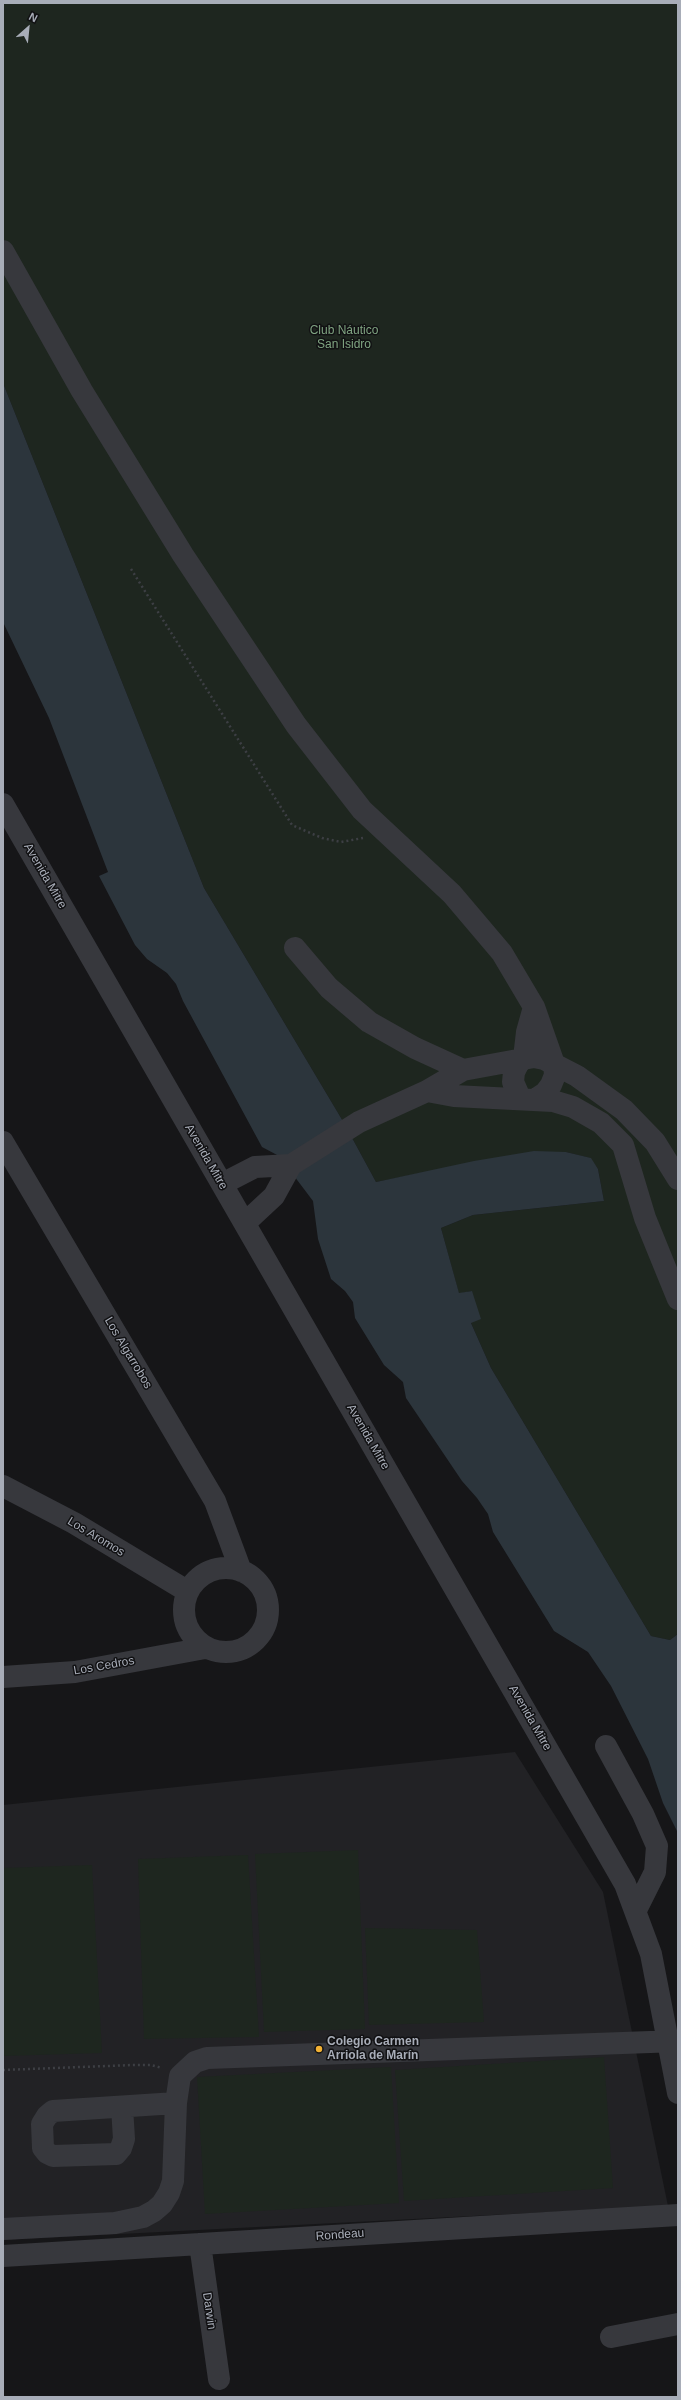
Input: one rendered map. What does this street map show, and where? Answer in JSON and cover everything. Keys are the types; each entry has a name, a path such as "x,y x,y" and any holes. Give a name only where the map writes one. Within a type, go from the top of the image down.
{"street":[{"path":"3,250 82,391 183,555 296,725 362,810 452,894 502,953 534,1007 554,1064 554,1075 551,1085 545,1093 528,1099"},
{"name":"Avenida Mitre","path":"3,804 625,1884 636,1910 651,1954 674,2041 678,2093"},
{"path":"295,948 329,988 369,1022 415,1048 463,1070"},
{"path":"528,1099 513,1082 518,1064 524,1058 527,1032 534,1007"},
{"path":"245,1224 274,1196 295,1163 359,1122 427,1091 463,1070 524,1058 534,1057 554,1064 577,1076 624,1110 655,1142 678,1179"},
{"path":"427,1091 454,1096 528,1099 574,1107 601,1123 623,1145 645,1218 678,1299"},
{"name":"Los Algarrobos","path":"5,1147 215,1500 241,1571"},
{"path":"222,1184 255,1167 295,1163"},
{"name":"Los Aromos","path":"3,1486 74,1523 187,1591"},
{"name":"Los Cedros","path":"228,1568 241,1571 253,1578 262,1588 267,1601 268,1615 264,1628 257,1640 245,1648 232,1653 218,1652 205,1648 194,1640 187,1629 183,1617 183,1604 187,1591 199,1577 216,1569 228,1568"},
{"name":"Los Cedros","path":"3,1677 75,1672 205,1648"},
{"path":"606,1746 643,1814 657,1846 655,1872 636,1910"},
{"path":"3,2229 115,2223 144,2217 154,2211 162,2204 169,2193 173,2181 176,2103 180,2076 195,2062 207,2058 674,2041"},
{"path":"122,2107 176,2103"},
{"name":"Rondeau","path":"3,2256 678,2215"},
{"name":"Darwin","path":"200,2244 219,2379"},
{"path":"611,2337 678,2324"}],"path":[{"path":"131,569 292,825 322,838 341,842 371,837 384,832"},
{"path":"3,2070 151,2065 180,2076"}],"shaded area":[{"path":"3,383 204,888 344,1123 376,1182 474,1161 534,1151 566,1152 591,1158 598,1169 604,1201 473,1215 441,1228 459,1293 472,1291 481,1319 471,1323 491,1368 651,1636 670,1640 678,1634 678,1833 663,1803 648,1759 611,1686 588,1652 554,1631 493,1532 488,1514 477,1498 462,1481 406,1398 403,1382 384,1365 355,1318 353,1302 345,1291 331,1279 318,1239 313,1201 279,1156 262,1147 183,1001 176,984 167,973 147,959 135,945 99,876 108,872 49,718 3,622"},
{"name":"Colegio Carmen Arriola de Marín","path":"515,1752 603,1892 668,2206 3,2240 3,1805"}],"green space":[{"name":"Club Náutico San Isidro","path":"3,3 678,3 678,1634 670,1640 651,1636 491,1368 471,1323 471,1291 459,1294 441,1228 473,1215 604,1201 598,1169 590,1158 566,1152 421,1173 376,1182 344,1123 204,888 3,383"},
{"path":"358,1850 365,2029 264,2032 255,1854"},
{"path":"248,1855 259,2037 144,2039 138,1859"},
{"path":"92,1865 102,2053 3,2056 3,1868"},
{"path":"365,1928 477,1930 484,2022 369,2025"},
{"path":"604,2057 613,2188 404,2201 395,2070"},
{"path":"391,2067 399,2203 205,2214 197,2077"}],"place":[{"name":"Colegio Carmen Arriola de Marín","path":"319,2049"}]}
